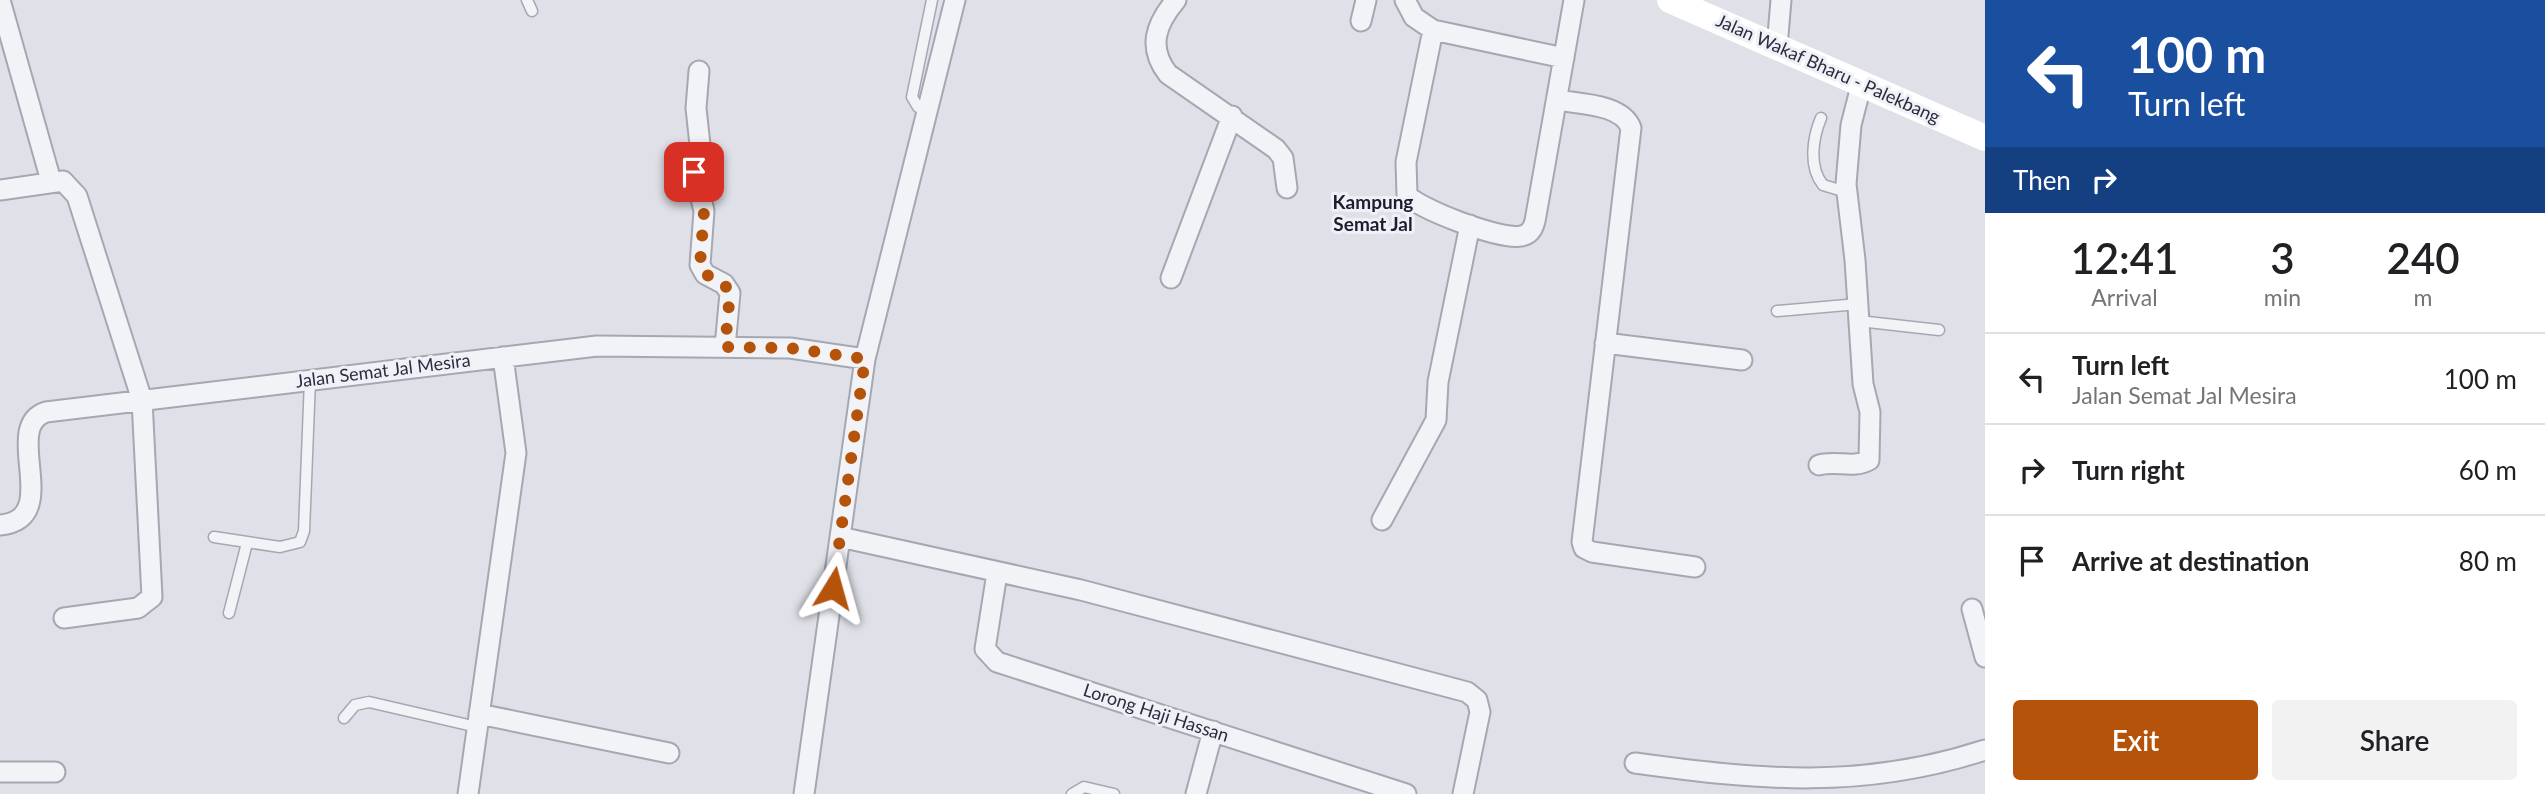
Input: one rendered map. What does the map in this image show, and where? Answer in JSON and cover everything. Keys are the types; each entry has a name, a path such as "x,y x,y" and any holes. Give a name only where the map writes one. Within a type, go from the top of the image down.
{"main road":[{"name":"Jalan Wakaf Bharu - Palekbang","path":"1670,0 1861,86 1985,138"}],"street":[{"path":"0,0 51,181"},
{"path":"804,794 865,359 955,0"},
{"path":"1176,0 1156,26 1155,44 1161,66 1168,74 1232,116 1283,158 1287,188"},
{"path":"1361,21 1366,0"},
{"path":"1405,0 1414,18 1433,30 1564,58"},
{"path":"1433,30 1406,162 1405,190 1414,201 1470,225 1523,236 1533,228 1574,0"},
{"path":"1777,47 1781,0"},
{"path":"699,71 696,108 700,145 694,172 704,211 700,265 705,274 724,284 730,293 725,347"},
{"path":"1819,465 1832,461 1862,464 1869,460 1870,412 1863,384 1846,192 1852,125 1861,86"},
{"path":"1557,100 1616,111 1628,119 1631,128 1583,517 1584,548 1616,557 1695,567"},
{"path":"1171,278 1232,116"},
{"path":"0,190 63,181 77,196 142,400 152,597 138,608 64,618"},
{"path":"1382,520 1436,420 1441,363 1470,225"},
{"path":"1605,343 1742,360"},
{"name":"Jalan Semat Jal Mesira","path":"0,525 16,522 26,514 29,501 22,436 24,425 34,415 597,346 790,348 865,359"},
{"path":"468,794 516,453 503,357"},
{"path":"840,537 1081,590 1467,692 1477,700 1479,712 1463,794"},
{"name":"Lorong Haji Hassan","path":"997,573 985,642 991,659 1406,794"},
{"path":"1972,609 1985,657"},
{"path":"478,720 669,753"},
{"path":"1196,794 1213,731"},
{"path":"1635,763 1741,777 1848,777 1907,771 1985,750"},
{"path":"0,772 55,772"}],"lane":[{"path":"527,0 532,11"},
{"path":"927,111 918,107 912,97 932,0"},
{"path":"1821,118 1816,130 1815,171 1823,185 1846,192"},
{"path":"1777,311 1858,313 1939,330"},
{"path":"214,537 290,546 302,538 310,380"},
{"path":"229,613 247,542"},
{"path":"344,718 355,705 364,702 478,720"},
{"path":"1072,794 1084,787 1114,794"}],"district":[{"name":"Kampung Semat Jal","path":"1373,213"}],"route":[{"path":"694,172 704,211 700,265 705,274 724,284 730,293 725,347 790,348 865,359 833,588"}]}
